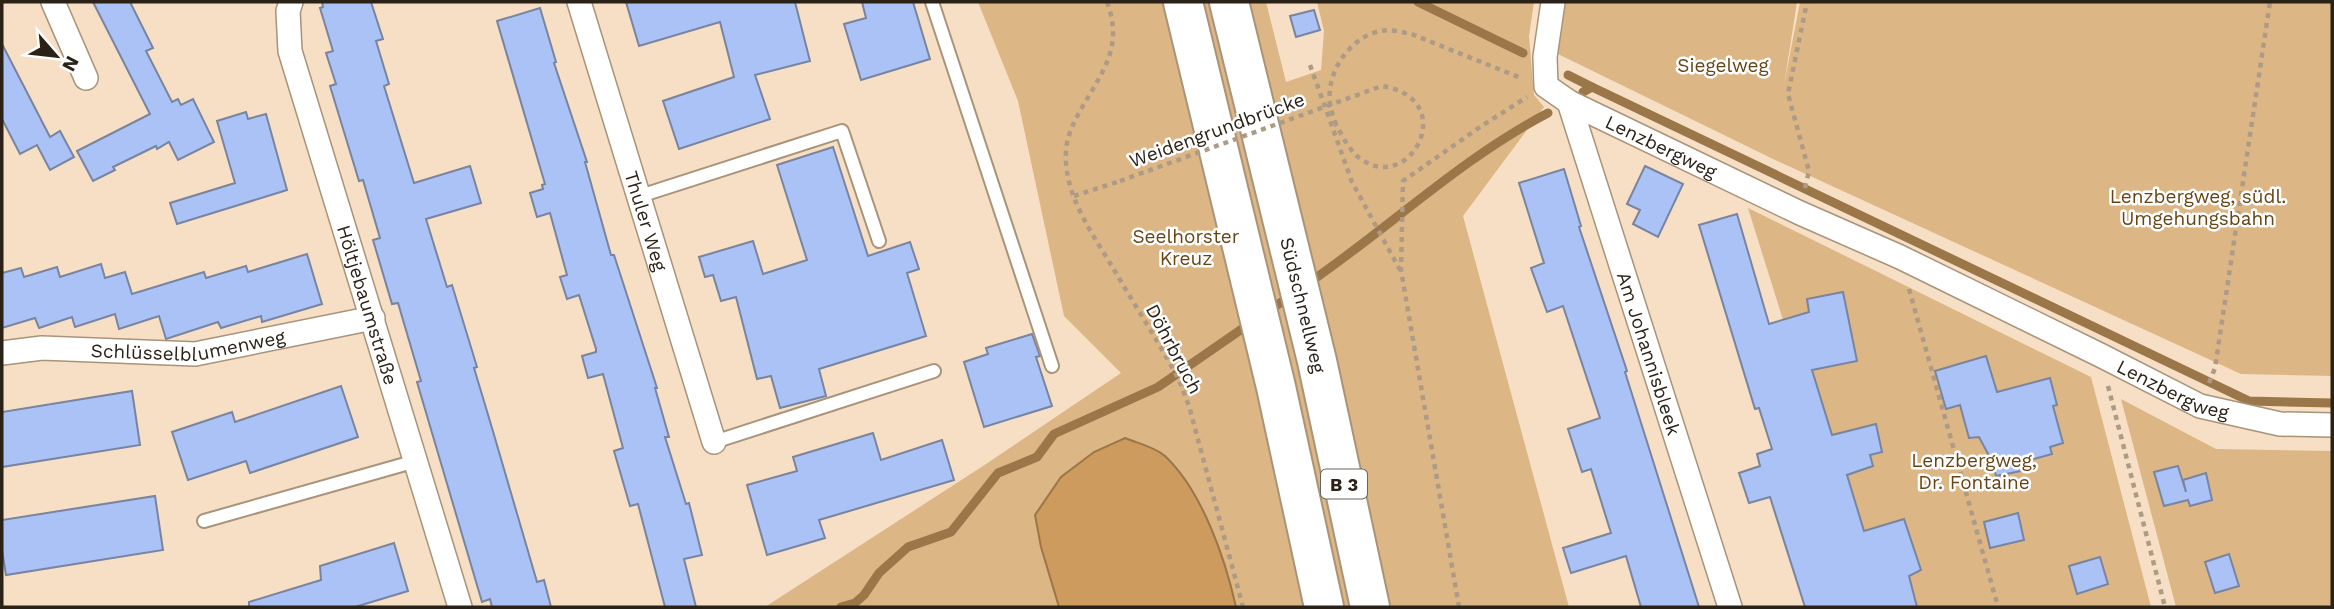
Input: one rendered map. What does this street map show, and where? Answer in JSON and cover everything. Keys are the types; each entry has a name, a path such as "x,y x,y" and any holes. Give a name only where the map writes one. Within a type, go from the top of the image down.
{"highway":[{"name":"Südschnellweg","path":"1229,2 1317,360 1370,607"},
{"name":"B 3","path":"1184,6 1276,387 1324,607"}],"street":[{"path":"53,2 86,78"},
{"name":"Höltjebaumstraße","path":"291,2 288,11 290,51 460,607"},
{"name":"Thuler Weg","path":"579,2 714,442"},
{"path":"1546,86 1545,57 1553,2"},
{"name":"Lenzbergweg","path":"1546,86 1569,102 1800,213 1900,257 2200,406 2280,424 2332,425"},
{"name":"Am Johannisbleek","path":"1569,102 1730,607"},
{"name":"Schlüsselblumenweg","path":"2,353 42,348 195,354 373,318"}],"lane":[{"path":"932,2 1052,366"},
{"path":"639,196 842,131 879,241"},
{"path":"714,442 934,371"},
{"path":"204,521 416,461"}],"path":[{"path":"1074,196 1067,173 1066,151 1070,130 1108,61 1114,40 1112,17 1107,2"},
{"path":"1807,2 1788,94 1809,171"},
{"path":"2215,368 2270,2"},
{"name":"Weidengrundbrücke","path":"1074,196 1120,181 1382,86 1394,88 1407,95 1416,103 1422,114 1424,128 1420,142 1412,155 1401,163 1386,167 1371,164 1356,156 1336,125 1330,106 1330,86 1337,66 1348,50 1378,31 1396,30 1414,34 1546,86"},
{"path":"1310,65 1352,182 1401,271"},
{"path":"1459,607 1401,271 1403,181 1480,127 1546,86"},
{"name":"Döhrbruch","path":"1074,196 1082,216 1179,380 1189,406 1243,607"},
{"path":"1900,257 1998,607"},
{"path":"2100,355 2165,607"}],"green space":[{"name":"Seelhorster Kreuz","path":"978,2 1266,2 1286,82 1321,70 1324,31 1317,2 1534,2 1529,36 1534,95 1544,107 1463,216 1569,607 765,607 1121,373 1064,316 1018,101"},
{"path":"1565,2 1797,2 1784,85 1800,2 2332,2 2332,376 2241,374 1771,158 1558,54"},
{"name":"Lenzbergweg, Dr. Fontaine","path":"1748,208 2091,377 2151,607 1873,607"},
{"path":"2121,399 2216,449 2332,451 2332,607 2176,607"}],"shaded area":[{"path":"1125,438 1165,456 1190,487 1210,526 1236,607 1059,607 1041,547 1035,515 1061,477 1094,452"}],"building":[{"path":"93,2 130,2 153,48 146,51 172,102 178,99 181,105 193,99 214,142 178,160 169,142 157,149 156,146 113,167 115,170 93,181 77,151 150,114"},
{"path":"322,2 371,2 383,39 376,41 389,84 384,86 414,183 470,166 481,203 426,219 447,287 452,285 537,582 544,580 551,607 492,607 490,599 482,602 417,382 421,381 398,303 392,304 373,240 380,238 363,180 359,181 330,86 336,84 326,53 333,51 320,8 323,7"},
{"path":"626,2 795,2 810,61 755,75 770,119 679,149 663,101 734,77 720,22 639,46"},
{"path":"862,2 913,2 930,59 861,80 844,24 866,18"},
{"path":"540,8 556,62 554,63 587,162 611,255 614,255 657,388 669,437 665,437 686,504 689,503 702,555 684,559 696,607 665,607 638,504 630,506 614,451 623,448 603,374 588,378 582,356 596,352 596,349 579,295 567,299 560,277 567,275 550,213 537,217 530,193 543,189 542,185 545,184 497,21"},
{"path":"1314,10 1320,30 1296,37 1290,16"},
{"path":"2,44 50,137 60,131 74,157 50,170 37,145 20,154 2,119"},
{"path":"246,112 248,119 266,114 287,190 177,224 170,203 235,183 217,121"},
{"path":"833,147 868,256 910,242 919,269 907,273 926,336 819,369 826,396 780,408 771,376 757,379 736,297 721,301 713,275 705,277 699,257 753,241 763,274 807,260 777,165"},
{"path":"1645,166 1683,184 1658,237 1633,224 1640,210 1627,204"},
{"path":"1564,169 1581,226 1579,227 1627,371 1625,372 1699,607 1641,607 1626,556 1571,573 1563,548 1611,533 1591,469 1582,472 1568,429 1600,418 1563,306 1547,312 1531,268 1544,263 1519,183"},
{"path":"1737,214 1769,324 1809,312 1807,299 1843,292 1857,361 1812,370 1832,435 1876,424 1882,452 1870,455 1873,466 1847,475 1864,531 1904,519 1921,570 1909,576 1917,607 1805,607 1770,497 1749,503 1739,473 1760,466 1757,454 1772,449 1759,408 1755,409 1699,225"},
{"path":"307,254 322,304 262,322 261,316 221,328 218,322 166,339 159,316 119,329 115,314 75,327 72,317 39,328 35,318 2,328 2,273 21,268 24,277 57,267 60,277 101,264 105,278 125,272 132,294 204,272 206,278 246,266 248,272"},
{"path":"1032,334 1040,356 1036,357 1052,406 984,427 964,362 988,354 986,348"},
{"path":"1986,356 1997,392 2050,378 2057,405 2053,406 2063,443 2050,447 2052,454 2023,462 2026,470 1996,476 1993,463 1979,437 1969,438 1960,405 1946,409 1935,371"},
{"path":"341,386 358,437 250,473 246,461 188,480 172,432 232,412 235,422"},
{"path":"132,391 140,445 2,467 2,412"},
{"path":"873,433 881,460 942,440 954,480 819,520 825,538 767,555 747,485 797,471 793,457"},
{"path":"2178,466 2186,492 2183,480 2206,473 2212,500 2190,506 2188,500 2164,506 2154,472"},
{"path":"155,496 163,550 6,575 2,550 2,520"},
{"path":"2018,513 2024,540 1990,548 1984,522"},
{"path":"394,543 408,591 355,607 249,607 249,602 321,580 320,566"},
{"path":"2229,554 2239,586 2215,593 2205,562"},
{"path":"2100,557 2108,584 2077,594 2069,566"}],"waterway":[{"path":"1418,2 1523,53"},
{"path":"1568,75 1592,87"},
{"path":"1583,92 1592,87 2249,401 2332,403"},
{"path":"1307,284 1485,151 1548,113"},
{"path":"1267,312 1293,294"},
{"path":"841,607 855,603 864,595 879,573 908,547 951,532 998,473 1037,457 1054,434 1158,387 1252,322"}],"park label":[{"name":"Siegelweg","path":"1723,65"},
{"name":"Lenzbergweg, südl. Umgehungsbahn","path":"2198,207"}]}
